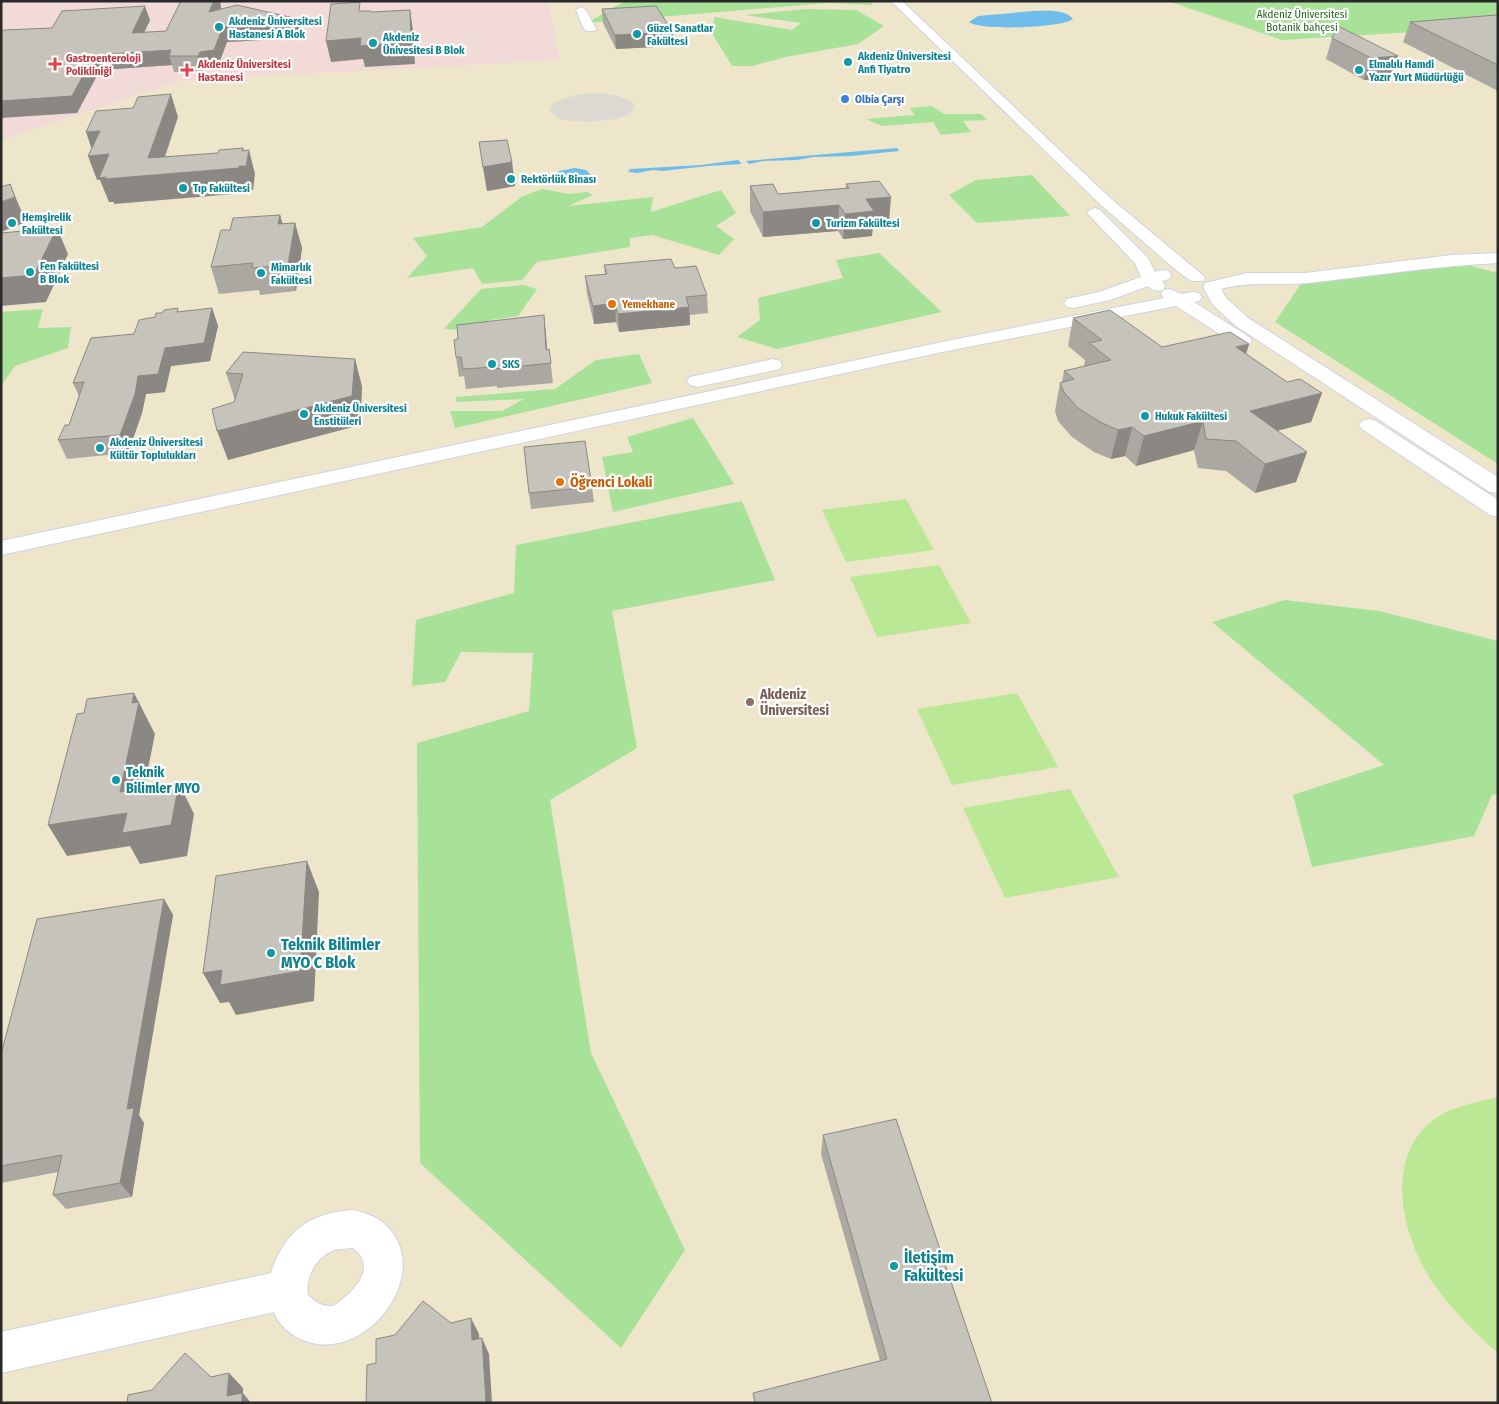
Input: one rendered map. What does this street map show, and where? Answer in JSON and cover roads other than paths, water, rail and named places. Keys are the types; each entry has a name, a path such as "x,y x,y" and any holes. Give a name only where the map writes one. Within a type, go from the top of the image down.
{"street":[{"path":"891,6 908,25 1105,201 1182,267 1198,278 1242,322 1498,487"},
{"path":"581,10 590,29"},
{"path":"1083,200 1168,288 1498,510"},
{"path":"1,548 942,347 1168,288 1198,278 1228,282 1305,278 1443,261 1498,258"},
{"path":"1,531 61,516 1104,296 1168,288 1206,294 1198,278"},
{"path":"1,1353 287,1289"}],"water":[{"path":"1034,11 1060,12 1073,19 1054,25 1021,27 989,27 969,22 978,16"},
{"path":"897,148 899,151 851,156 763,161 749,164 746,161"},
{"path":"738,160 742,164 662,171 653,170 637,173 628,172 630,169 701,165"},
{"path":"575,168 586,170 590,174 583,180 572,182 562,181 554,176 559,171"}],"place":[{"name":"Akdeniz Üniversitesi Hastanesi A Blok","path":"219,27"},
{"name":"Güzel Sanatlar Fakültesi","path":"637,34"},
{"name":"Akdeniz Ünivesitesi B Blok","path":"373,43"},
{"name":"Akdeniz Üniversitesi Anfi Tiyatro","path":"848,62"},
{"name":"Gastroenteroloji Polikliniği","path":"55,64"},
{"name":"Akdeniz Üniversitesi Hastanesi","path":"187,70"},
{"name":"Elmalılı Hamdi Yazır Yurt Müdürlüğü","path":"1359,70"},
{"name":"Olbia Çarşı","path":"845,99"},
{"name":"Rektörlük Binası","path":"511,179"},
{"name":"Tıp Fakültesi","path":"183,188"},
{"name":"Hemşirelik Fakültesi","path":"12,223"},
{"name":"Turizm Fakültesi","path":"816,223"},
{"name":"Fen Fakültesi B Blok","path":"30,272"},
{"name":"Mimarlık Fakültesi","path":"261,273"},
{"name":"Yemekhane","path":"612,304"},
{"name":"SKS","path":"492,364"},
{"name":"Akdeniz Üniversitesi Enstitüleri","path":"304,414"},
{"name":"Hukuk Fakültesi","path":"1145,416"},
{"name":"Akdeniz Üniversitesi Kültür Toplulukları","path":"100,448"},
{"name":"Öğrenci Lokali","path":"560,482"},
{"name":"Akdeniz Üniversitesi","path":"750,702"},
{"name":"Teknik Bilimler MYO","path":"116,780"},
{"name":"Teknik Bilimler MYO C Blok","path":"271,953"},
{"name":"İletişim Fakültesi","path":"894,1266"}],"park label":[{"name":"Akdeniz Üniversitesi Botanik bahçesi","path":"1302,20"}]}
